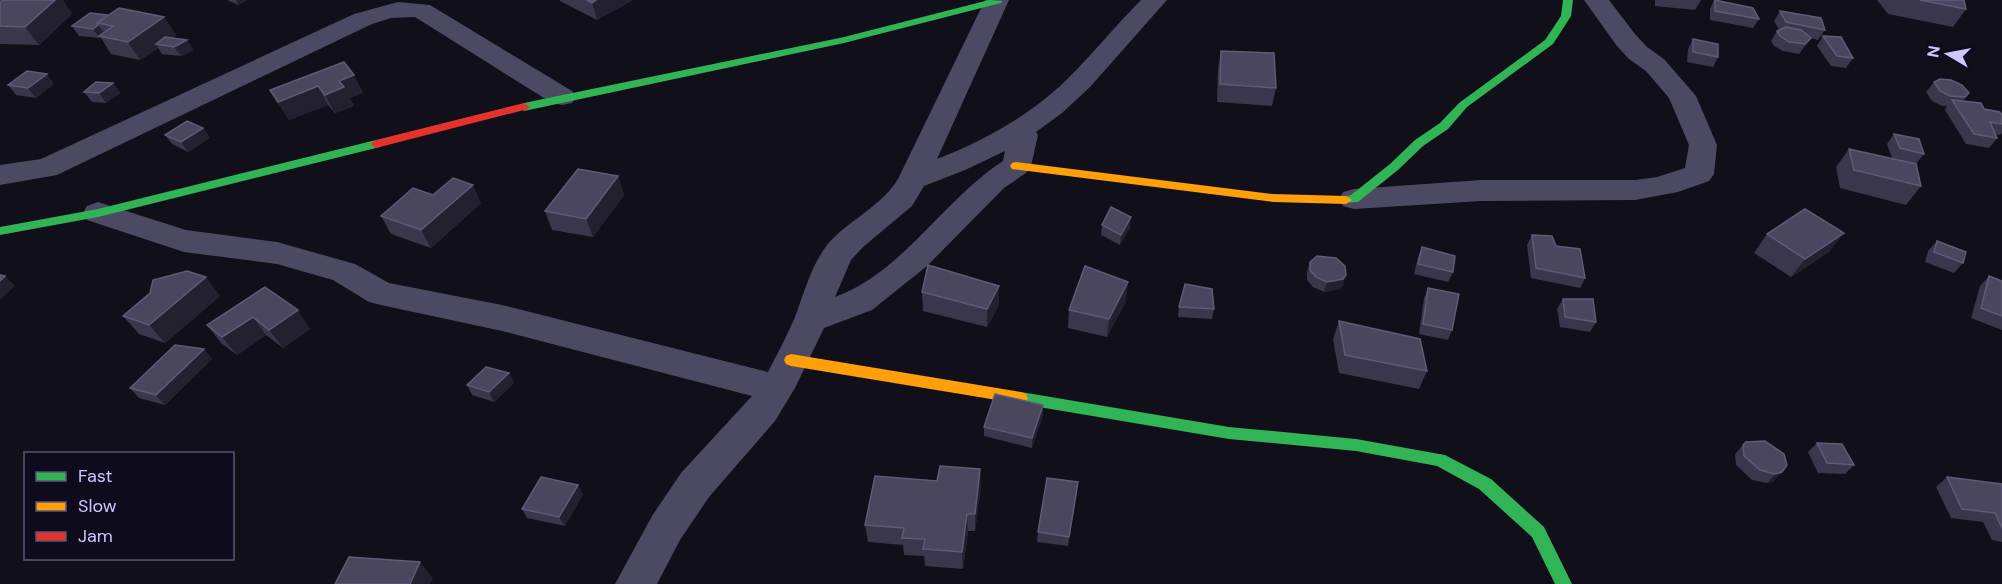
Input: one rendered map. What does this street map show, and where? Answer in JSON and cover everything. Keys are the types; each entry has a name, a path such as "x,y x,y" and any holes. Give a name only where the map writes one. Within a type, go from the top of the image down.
{"street":[{"path":"913,179 944,169 1028,125 1069,92 1155,0"},
{"path":"1354,200 1419,143 1444,126 1463,105 1549,42 1566,16 1568,0"},
{"path":"811,319 860,301 887,282 916,258 993,181 1016,166 1155,182 1245,197 1327,201 1451,192 1628,191 1677,185 1699,174 1703,145 1682,96 1655,65 1626,40 1596,0"},
{"path":"0,231 98,213 562,97 844,40 997,1"},
{"path":"636,584 666,528 695,485 762,411 784,374 811,319 822,285 838,254 852,238 901,199 913,179 997,1"},
{"path":"0,175 47,168 363,19 384,10 402,7 421,10 562,97"},
{"path":"1016,166 1028,125"},
{"path":"98,213 184,241 277,252 344,272 381,293 784,374 1228,433 1356,445 1440,460 1485,484 1538,532 1564,584"}],"building":[{"path":"2,0 55,0 25,27 0,26 0,2"},
{"path":"1715,0 1753,8 1759,19 1715,11"},
{"path":"1920,0 1964,0 1966,9"},
{"path":"119,8 164,17 128,42 99,36 113,26 97,23"},
{"path":"1780,11 1821,18 1825,30 1786,22"},
{"path":"90,13 108,15 93,29 72,26"},
{"path":"1786,27 1801,30 1811,38 1805,44 1789,42 1777,31"},
{"path":"1823,36 1841,37 1853,58 1837,56"},
{"path":"165,37 187,40 174,47 156,44"},
{"path":"1693,39 1718,44 1718,57 1693,52"},
{"path":"1221,51 1274,53 1276,88 1220,84"},
{"path":"344,62 354,75 339,81 344,87 325,95 318,86 278,102 270,90"},
{"path":"27,71 47,74 28,88 8,85"},
{"path":"1940,79 1951,80 1962,85 1969,93 1965,97 1950,96 1940,91 1934,82"},
{"path":"96,82 113,83 99,93 84,92"},
{"path":"1952,100 1981,103 1984,109 2000,112 2002,124 1990,122 1997,138 1974,134"},
{"path":"187,121 203,128 181,142 165,135"},
{"path":"1894,134 1919,139 1924,154 1900,148"},
{"path":"1849,149 1916,164 1921,186 1854,170"},
{"path":"578,169 618,176 586,219 545,211"},
{"path":"453,178 473,185 421,230 381,216 413,188 433,195"},
{"path":"1111,207 1131,217 1121,235 1102,225"},
{"path":"1805,209 1844,233 1805,259 1767,234"},
{"path":"1532,235 1552,236 1556,246 1580,249 1585,278 1536,268"},
{"path":"1937,241 1966,252 1963,263 1934,252"},
{"path":"1422,247 1455,256 1453,272 1418,264"},
{"path":"1317,256 1336,258 1345,266 1346,275 1343,279 1327,282 1316,277 1310,270 1310,262"},
{"path":"928,265 999,286 987,309 922,292"},
{"path":"1085,266 1128,282 1109,319 1069,310"},
{"path":"187,271 206,277 149,325 123,316 150,293 153,280"},
{"path":"1989,276 2002,281 2002,316 1981,308"},
{"path":"1185,284 1212,289 1214,309 1179,307"},
{"path":"265,287 298,310 269,330 253,317 222,337 207,325"},
{"path":"1428,288 1459,294 1452,330 1423,324"},
{"path":"1563,299 1593,299 1596,322 1565,317"},
{"path":"1339,321 1420,339 1427,371 1345,355"},
{"path":"175,345 204,349 156,395 130,388"},
{"path":"486,367 509,373 489,392 467,385"},
{"path":"995,394 1043,405 1032,438 984,427"},
{"path":"1765,441 1784,454 1787,465 1782,472 1775,474 1760,470 1744,456 1743,445 1746,442"},
{"path":"1817,443 1842,444 1854,465 1827,463"},
{"path":"940,466 980,469 975,514 967,514 962,552 923,549 925,539 902,538 904,528 865,525 875,476 937,481"},
{"path":"541,477 578,485 559,517 522,509"},
{"path":"1947,477 2002,484 2002,528 1995,513 1962,509"},
{"path":"1047,478 1078,482 1069,537 1038,532"},
{"path":"349,557 420,562 410,584 335,584"}],"traffic: fast":[{"path":"1346,200 1354,199 1394,167 1419,143 1444,126 1463,105 1549,42 1566,16 1568,0"},
{"path":"524,107 844,40 997,1"},
{"path":"0,231 98,213 376,144"},
{"path":"1021,398 1229,433 1356,445 1440,460 1485,484 1538,532 1564,584"}],"traffic: slow":[{"path":"1016,166 1273,198 1346,200"},
{"path":"791,360 1021,398"}],"traffic: jam":[{"path":"376,144 524,107"}]}
